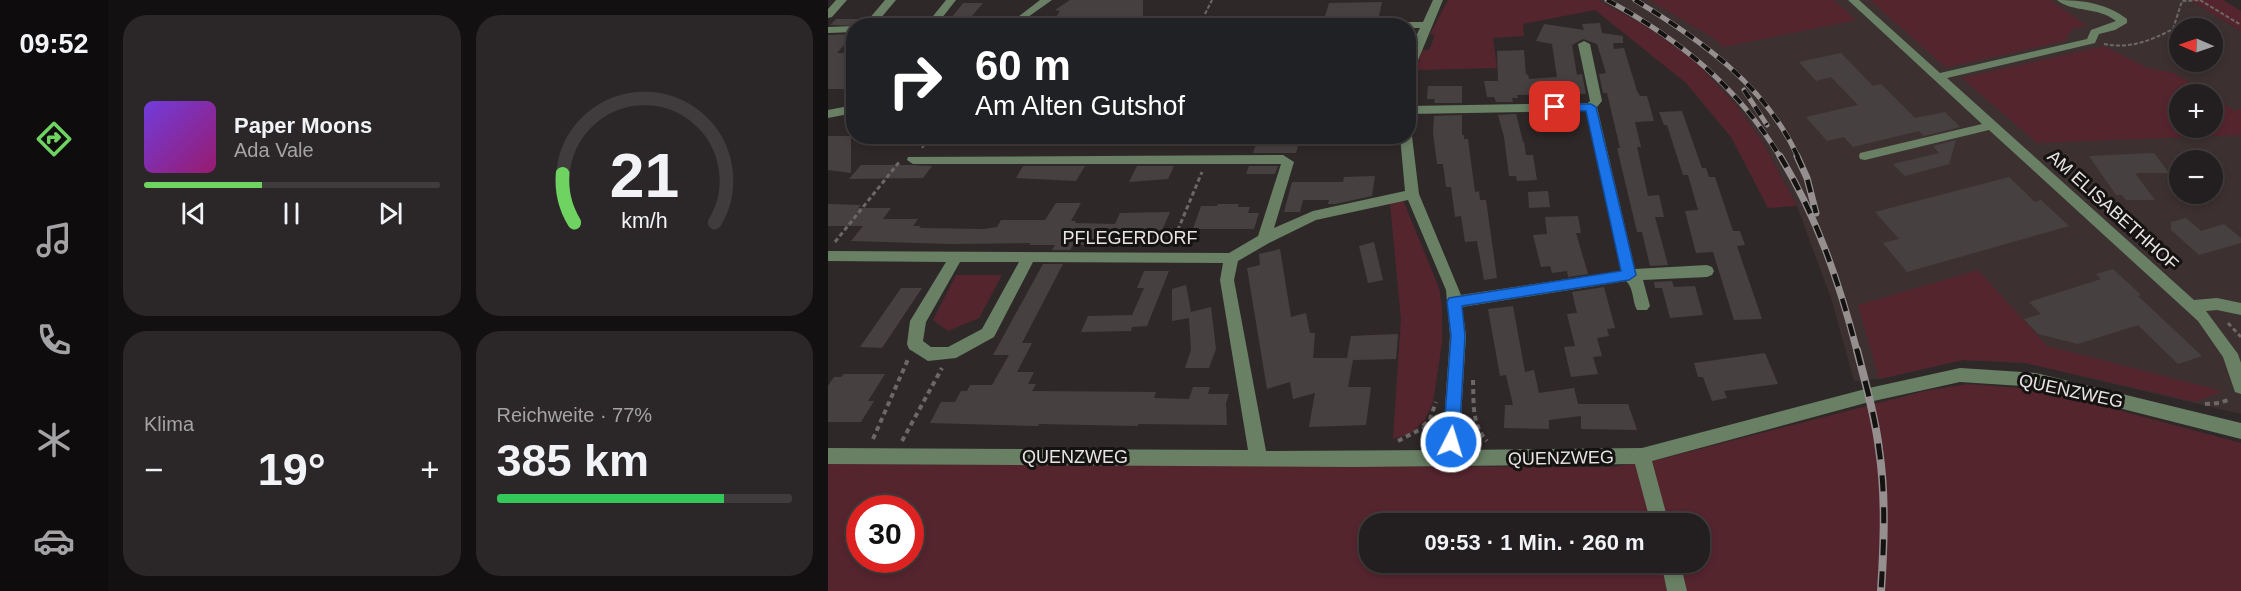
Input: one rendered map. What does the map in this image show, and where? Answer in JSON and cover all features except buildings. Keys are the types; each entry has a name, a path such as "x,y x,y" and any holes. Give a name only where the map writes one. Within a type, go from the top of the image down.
{"street":[{"path":"828,15 842,0"},
{"path":"875,18 891,0"},
{"path":"936,18 951,0"},
{"path":"1023,18 1047,0"},
{"path":"1416,48 1438,0"},
{"name":"AM ELISABETHHOF","path":"1853,0 2203,317 2230,354 2241,387"},
{"path":"1937,77 2091,41 2095,32 2111,28 2123,21 2113,11 2101,5 2062,0"},
{"path":"1416,25 1427,25"},
{"path":"828,30 846,29"},
{"path":"1584,44 1596,100 1591,107 1629,275 1637,282 1642,306"},
{"path":"1416,110 1591,107"},
{"path":"828,114 846,111"},
{"path":"1865,156 1991,126"},
{"path":"1407,144 1412,194 1453,290 1458,336 1450,459"},
{"path":"913,160 1283,159 1288,162 1264,239"},
{"path":"1258,457 1227,280 1231,258 1264,239 1313,216 1412,194"},
{"name":"PFLEGERDORF","path":"828,256 1231,258"},
{"path":"956,257 918,321 915,344 928,354 950,353 988,333 1029,257"},
{"path":"1454,302 1629,275 1707,271"},
{"path":"2190,306 2217,304 2241,309"},
{"name":"QUENZWEG","path":"828,456 1450,459 1642,456 1869,395 1960,375 2036,380 2241,431"},
{"path":"1642,456 1657,513"},
{"path":"1673,573 1677,591"}],"path":[{"path":"2091,41 2117,48 2148,43 2173,29 2182,1 2200,0 2241,25"},
{"path":"828,250 897,163 902,160 913,160"},
{"path":"1166,257 1208,160"},
{"path":"863,456 873,439 915,344"},
{"path":"893,456 950,353"},
{"path":"1423,426 1430,419 1437,391"}],"shaded area":[{"path":"1448,0 1598,0 1644,25 1695,61 1736,105 1762,141 1797,206 1768,208 1731,137 1686,83 1595,10 1523,24 1524,36 1493,38 1497,68 1416,70 1422,50 1429,50 1435,35 1430,34"},
{"path":"1598,0 2190,0 2220,18 2169,18 2169,72 2223,72 2223,20 2241,31 2241,108 2223,117 2223,84 2169,84 2169,138 2223,138 2223,119 2241,133 2241,414 2026,363 1963,360 1880,379 1854,381 1832,301 1797,206 1762,141 1736,105 1695,61 1644,25"},
{"path":"1649,0 1834,0 1856,20 1723,47 1710,36"},
{"path":"1870,0 2050,0 2087,26 2072,29 2065,41 1945,67"},
{"path":"2190,0 2223,0 2241,11 2241,31"},
{"path":"2104,46 2147,68 2174,73 2192,84 2169,84 2169,138 2037,143 1962,78"},
{"path":"2223,103 2235,111 2241,108 2241,135 2223,136"},
{"path":"1403,200 1439,288 1442,308 1442,343 1433,402 1425,420 1410,434 1393,439 1401,319 1390,204"},
{"path":"1978,270 2047,346 2222,391 2196,402 2025,363 1963,360 1879,379 1858,305"},
{"path":"956,275 1002,275 979,318 948,331 933,320"},
{"path":"1967,384 2043,390 2241,443 2241,591 828,591 828,464 1613,467 1661,459 1925,391"}],"railway":[{"path":"1607,0 1658,31 1705,67 1745,108 1780,157"},
{"path":"1635,0 1684,31 1729,66 1768,108 1798,157"},
{"path":"1744,90 1767,125"},
{"path":"1780,156 1805,202 1826,250 1857,351"},
{"path":"1797,156 1807,178 1816,213"},
{"path":"1857,350 1875,424 1883,484 1881,591"}],"route":[{"path":"1451,442 1458,336 1454,302 1467,298 1629,275 1591,107 1555,107"}]}
